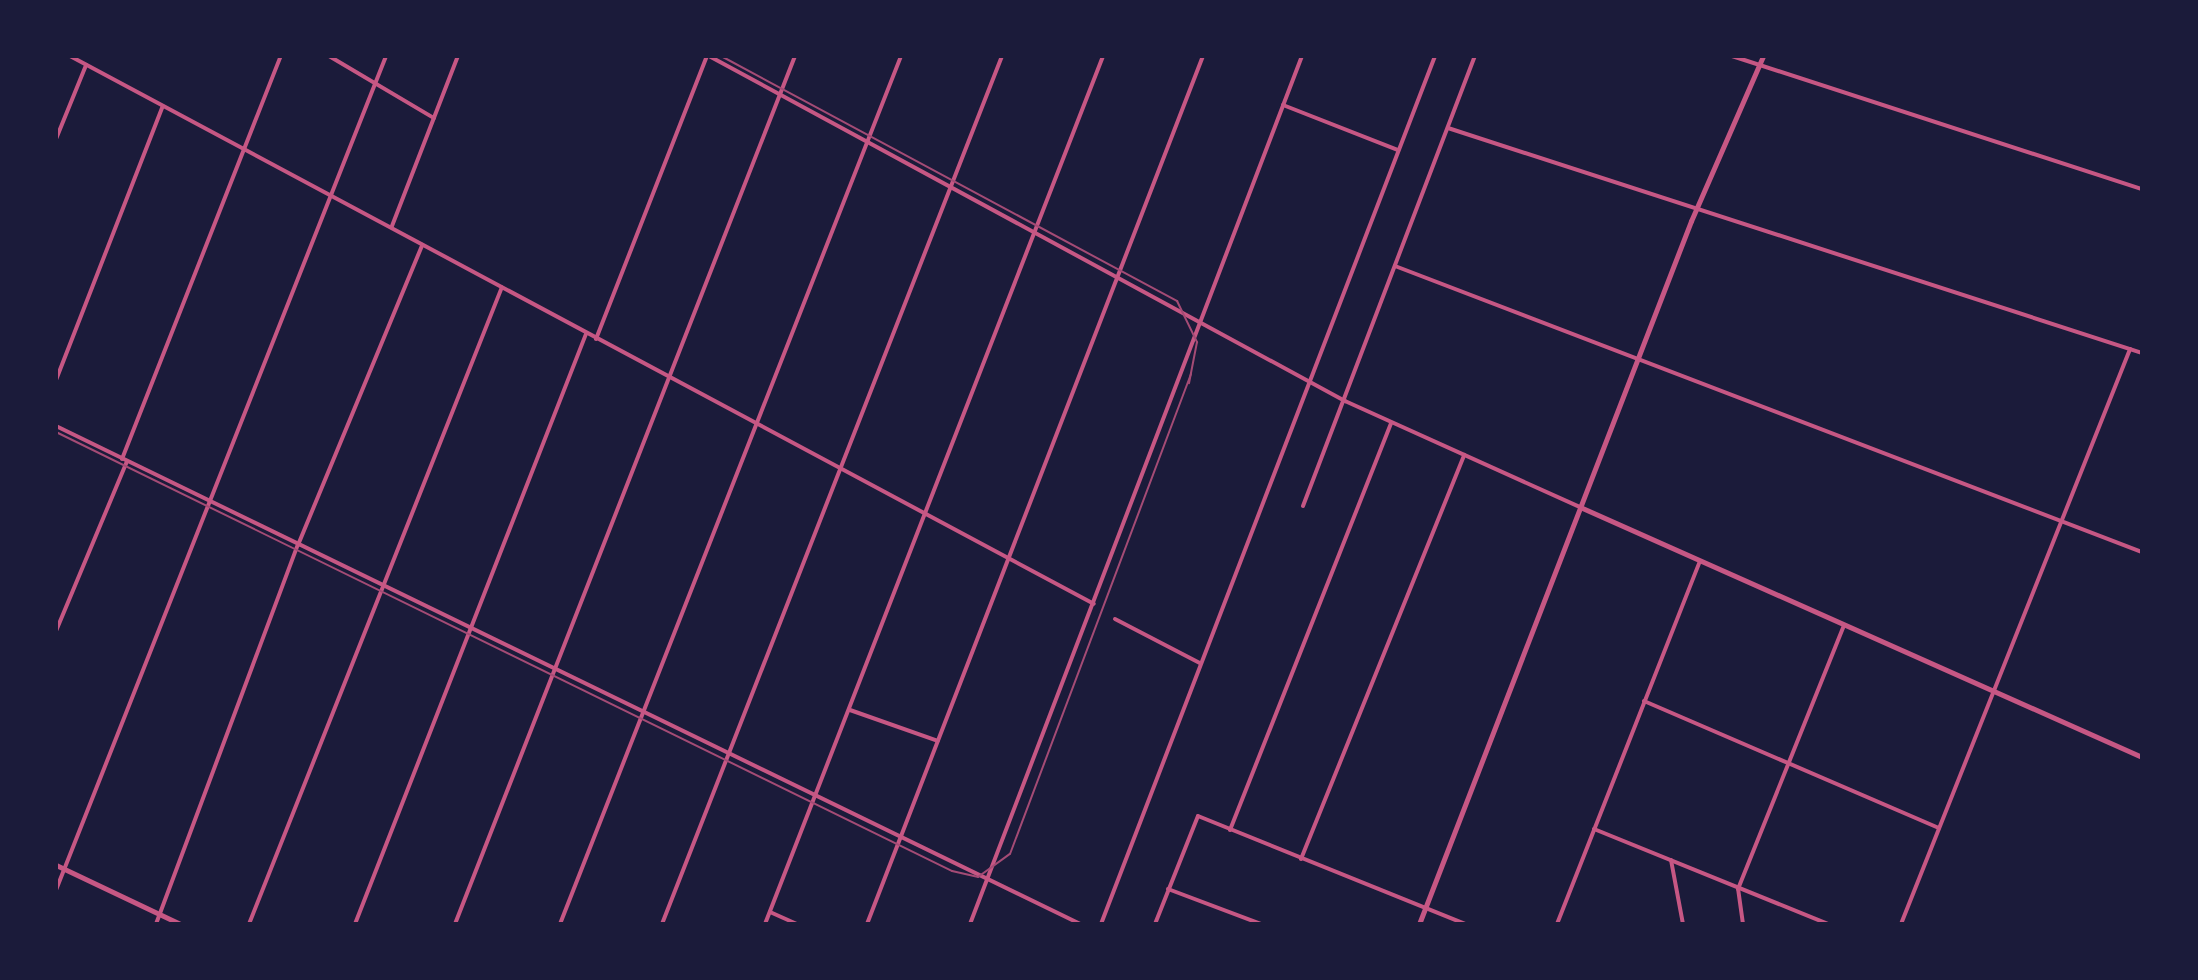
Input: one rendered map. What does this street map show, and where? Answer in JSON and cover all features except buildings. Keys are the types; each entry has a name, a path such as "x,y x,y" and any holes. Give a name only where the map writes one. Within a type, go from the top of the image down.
{"street":[{"path":"70,56 1094,604"},
{"path":"56,631 247,151 281,56"},
{"path":"329,56 435,118"},
{"path":"56,890 59,866 209,501 386,56"},
{"path":"392,226 458,56"},
{"path":"596,339 708,56 1035,230 1343,400 2142,757"},
{"path":"455,924 559,670 795,56"},
{"path":"560,924 901,56"},
{"path":"662,924 838,468 1002,56"},
{"path":"765,924 1103,56"},
{"path":"867,924 1203,56"},
{"path":"970,924 1094,604 1198,319 1302,56"},
{"path":"1101,924 1435,56"},
{"path":"1303,506 1475,56"},
{"path":"1732,56 2142,189"},
{"path":"1419,924 1636,361 1763,56"},
{"path":"56,139 86,65"},
{"path":"1283,105 1398,150"},
{"path":"56,380 163,106"},
{"path":"1448,128 2142,353"},
{"path":"156,924 298,545 423,244"},
{"path":"1395,266 1636,361 2142,552"},
{"path":"249,924 502,287"},
{"path":"355,924 586,334"},
{"path":"1901,924 2065,522 2130,349"},
{"path":"1230,830 1391,422"},
{"path":"56,426 1080,924"},
{"path":"1301,859 1464,455"},
{"path":"1557,924 1700,561"},
{"path":"1115,619 1200,663"},
{"path":"1743,924 1738,889 1844,625"},
{"path":"1644,701 1939,828"},
{"path":"849,710 938,741"},
{"path":"1155,924 1198,816 1465,924"},
{"path":"1594,829 1828,924"},
{"path":"1671,860 1683,924"},
{"path":"59,866 180,924"},
{"path":"1168,889 1261,924"},
{"path":"770,912 797,924"},
{"path":"1801,915 1802,924"}],"tram line":[{"path":"721,56 1177,301 1197,342 1189,383"},
{"path":"56,432 952,871 978,877 1010,854 1191,374"}]}
